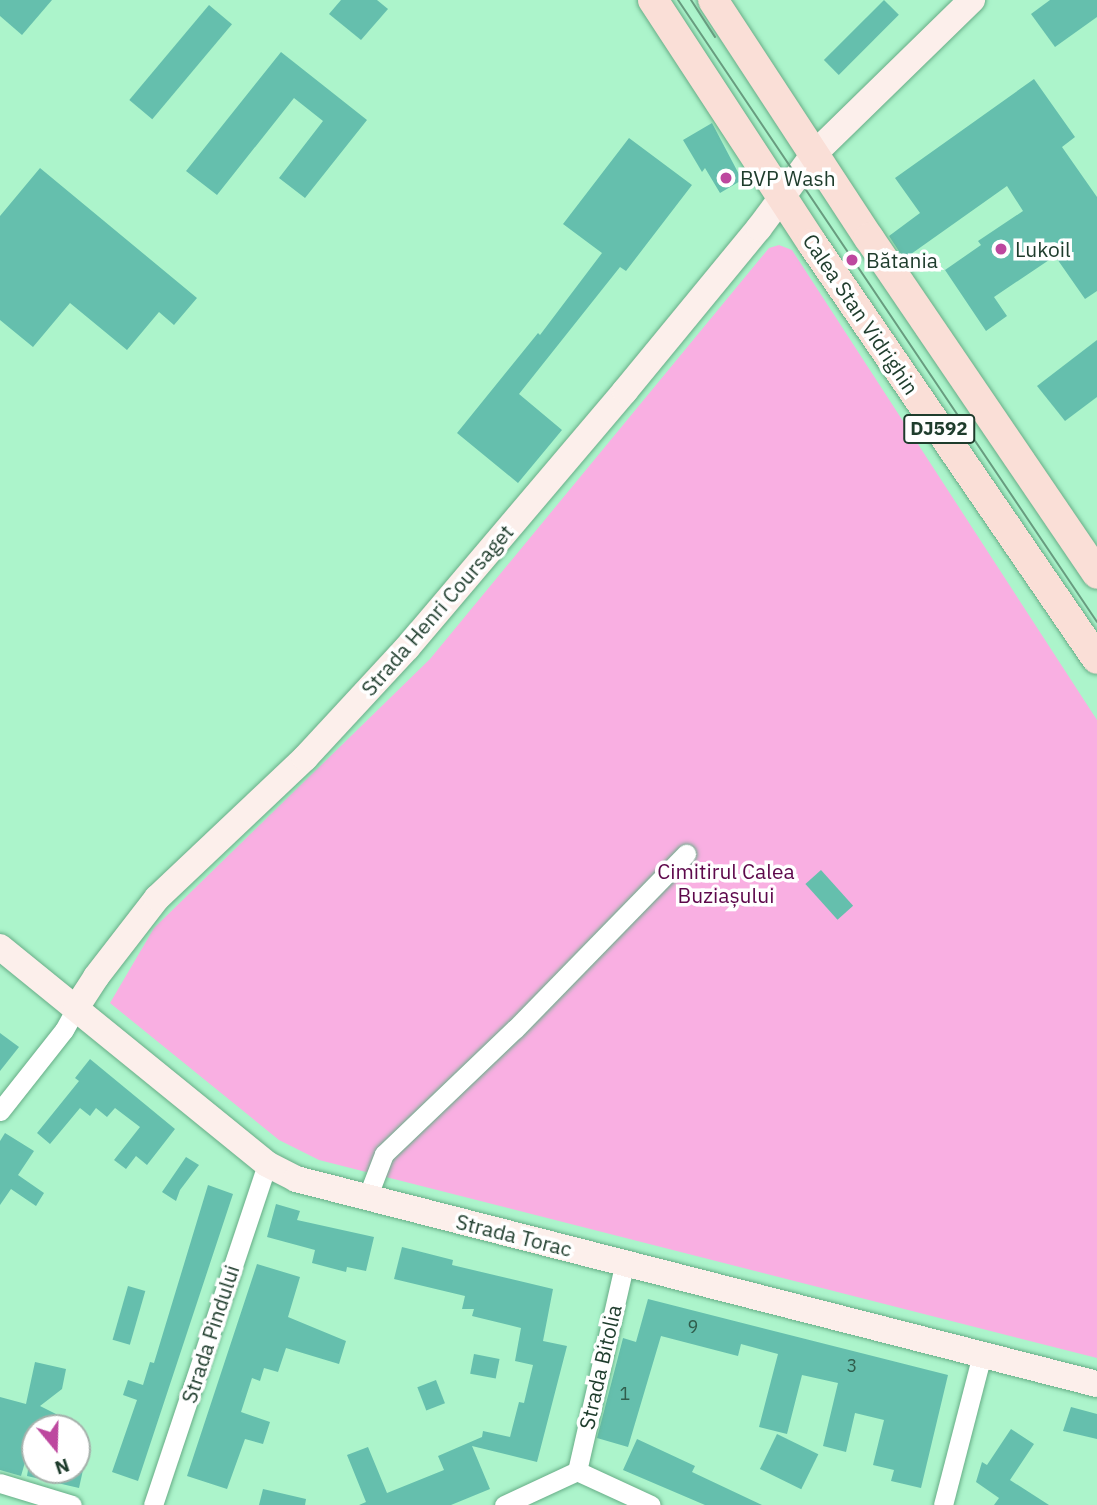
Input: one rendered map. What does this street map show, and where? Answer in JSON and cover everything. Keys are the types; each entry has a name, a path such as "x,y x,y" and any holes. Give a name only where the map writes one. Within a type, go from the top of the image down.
{"main road":[{"name":"Calea Stan Vidrighin","path":"653,0 783,197 1097,659"},
{"name":"DJ592","path":"713,0 1097,575"}],"street":[{"name":"Strada Henri Coursaget","path":"76,1008 156,898 305,758 407,648 625,391 783,197 814,153 972,0"},
{"path":"366,1198 384,1154 515,1029 686,854"},
{"name":"Strada Torac","path":"0,947 267,1164 296,1179 1097,1384"},
{"path":"0,1111 64,1030 76,1008"},
{"name":"Strada Pindului","path":"153,1505 267,1164"},
{"name":"Strada Bitolia","path":"577,1471 625,1262"},
{"path":"943,1505 982,1354"},
{"path":"504,1505 577,1471 651,1505"},
{"path":"0,1483 72,1505"}],"green space":[{"name":"Cimitirul Calea Buziașului","path":"779,245 792,250 1097,720 1097,1358 319,1160 279,1140 110,1003 154,928 430,659 769,248"}],"building":[{"path":"0,0 52,0 22,35 0,16"},
{"path":"341,0 377,0 388,9 361,40 329,14"},
{"path":"884,0 899,15 839,75 824,60"},
{"path":"1050,0 1097,0 1097,17 1055,47 1031,14"},
{"path":"209,5 232,24 152,119 129,100"},
{"path":"281,52 367,120 305,198 279,178 323,121 294,98 217,195 186,171"},
{"path":"1034,79 1075,137 1062,147 1097,197 1097,291 1085,299 1055,256 994,297 1007,316 986,331 945,270 981,245 978,241 1023,211 1007,186 904,259 889,236 920,213 895,178"},
{"path":"712,123 742,180 720,193 705,168 702,172 683,140"},
{"path":"629,138 692,185 626,271 620,267 519,394 562,430 518,483 457,433 538,333 540,335 602,253 563,224"},
{"path":"40,168 197,298 174,325 159,312 127,350 70,303 33,347 0,320 0,216"},
{"path":"1097,340 1097,397 1065,421 1037,386"},
{"path":"821,870 853,906 838,920 805,884"},
{"path":"0,1033 19,1047 0,1071"},
{"path":"90,1059 175,1129 147,1165 136,1156 126,1169 114,1160 140,1127 115,1108 107,1117 96,1108 90,1116 80,1108 50,1144 37,1133 79,1081 75,1078"},
{"path":"5,1133 34,1151 18,1175 44,1193 36,1206 11,1189 0,1205 0,1141"},
{"path":"186,1157 199,1165 180,1190 176,1201 162,1192"},
{"path":"208,1185 233,1194 138,1481 112,1472 137,1400 123,1395 128,1380 143,1385 150,1362 154,1363"},
{"path":"276,1204 300,1211 297,1220 374,1237 366,1271 347,1267 346,1272 312,1263 315,1250 267,1237"},
{"path":"402,1247 453,1260 452,1265 553,1289 543,1341 567,1346 537,1462 472,1446 490,1489 451,1505 359,1505 366,1502 347,1455 368,1447 387,1493 444,1470 438,1456 482,1437 483,1431 510,1437 519,1402 524,1403 533,1365 515,1361 521,1328 472,1316 474,1309 462,1309 465,1296 394,1279"},
{"path":"257,1264 300,1277 288,1317 346,1341 339,1364 286,1348 278,1372 264,1368 260,1381 252,1378 241,1412 270,1422 263,1444 245,1439 227,1489 187,1476"},
{"path":"128,1286 145,1291 130,1345 113,1340"},
{"path":"648,1299 948,1375 921,1488 891,1481 894,1470 873,1465 884,1420 855,1413 846,1452 823,1446 838,1383 802,1375 787,1434 759,1427 778,1354 741,1344 738,1356 661,1336 628,1447 597,1438 623,1338 636,1342"},
{"path":"474,1354 500,1359 496,1379 470,1374"},
{"path":"35,1362 66,1369 62,1389 40,1406 56,1414 21,1414 21,1476 0,1470 0,1397 26,1404"},
{"path":"436,1380 445,1403 426,1411 417,1387"},
{"path":"1071,1407 1097,1414 1097,1439 1063,1431"},
{"path":"1011,1429 1034,1444 1010,1480 1049,1505 994,1505 999,1498 976,1482 982,1462 987,1465"},
{"path":"777,1434 818,1454 801,1489 760,1469"},
{"path":"637,1439 695,1466 692,1472 762,1505 705,1505 623,1470"},
{"path":"62,1484 80,1484 79,1488"},
{"path":"263,1489 306,1499 305,1505 259,1505"}],"tram line":[{"path":"678,0 1097,622"},
{"path":"691,0 715,37"}],"place":[{"name":"BVP Wash","path":"726,178"},
{"name":"Lukoil","path":"1001,249"},
{"name":"Bătania","path":"852,260"}]}
